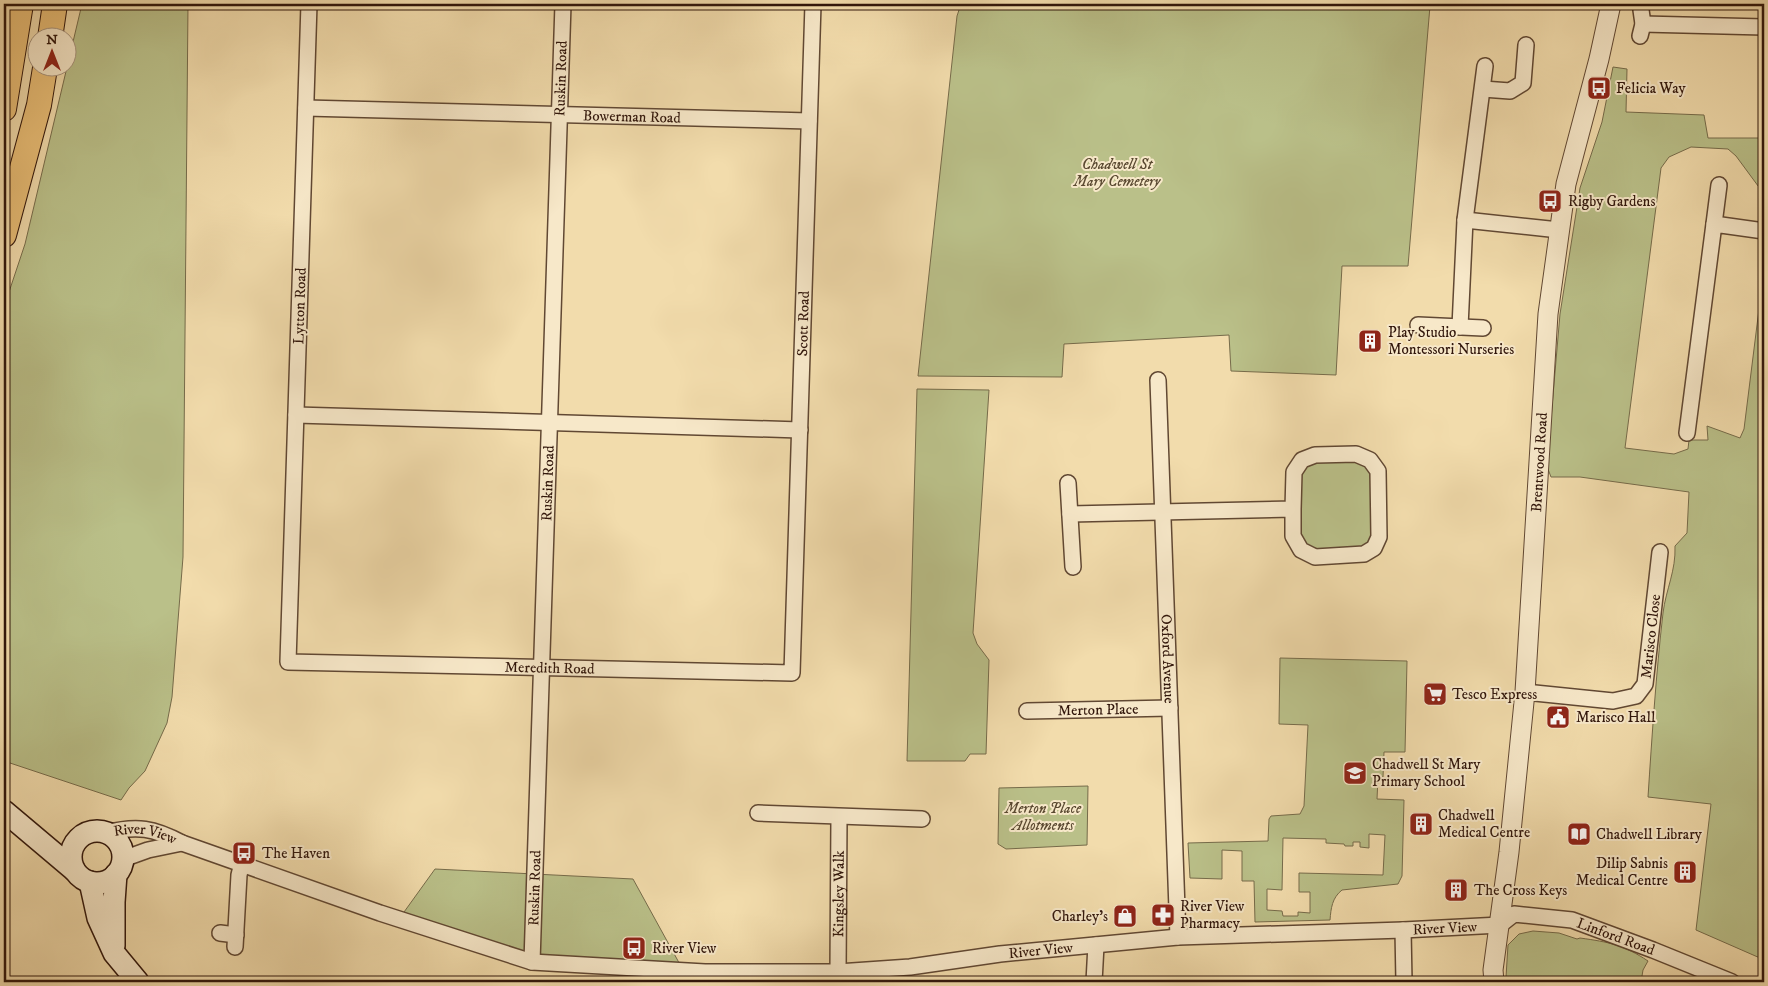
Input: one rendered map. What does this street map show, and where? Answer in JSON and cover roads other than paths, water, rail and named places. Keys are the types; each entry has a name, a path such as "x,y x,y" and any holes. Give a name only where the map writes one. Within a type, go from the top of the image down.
{"highway":[{"path":"4,109 21,4"},
{"path":"51,28 55,4"},
{"path":"4,235 39,105 43,78"}],"main road":[{"path":"8,815 53,835 79,838"},
{"path":"8,815 82,876 104,882 111,879 120,867"},
{"path":"114,953 114,902 122,851 119,843 106,832 92,832 79,838 74,845 71,853 71,862 82,876 114,953 138,982"}],"street":[{"name":"Lytton Road","path":"290,608 309,4"},
{"name":"Ruskin Road","path":"532,962 563,4"},
{"name":"Scott Road","path":"793,642 813,4"},
{"name":"Brentwood Road","path":"1494,982 1493,970 1500,925 1525,692 1548,314 1566,184 1599,60 1611,4"},
{"path":"1641,24 1764,27"},
{"path":"1483,89 1510,91 1523,82 1526,45"},
{"path":"1460,327 1465,220 1485,66"},
{"name":"Bowerman Road","path":"306,108 810,121"},
{"path":"1687,433 1719,185"},
{"path":"1465,220 1559,230"},
{"path":"1714,224 1764,231"},
{"path":"1418,326 1483,328"},
{"name":"Oxford Avenue","path":"1158,380 1178,937"},
{"path":"296,415 800,430"},
{"path":"1356,454 1370,460 1378,471 1380,537 1374,548 1364,554 1315,557 1302,550 1293,536 1293,509 1294,472 1302,460 1314,455 1356,454"},
{"path":"1068,483 1073,567"},
{"path":"1070,514 1293,509"},
{"name":"Marisco Close","path":"1525,692 1613,700 1636,696 1645,684 1660,552"},
{"name":"Meredith Road","path":"290,608 288,662 792,673 793,642"},
{"name":"Merton Place","path":"1027,711 1170,708"},
{"path":"758,813 922,819"},
{"name":"Kingsley Walk","path":"838,972 839,817"},
{"name":"River View","path":"106,832 124,828 162,832 182,843 380,913 532,962 704,977 838,972 910,967 1000,954 1178,937 1500,925"},
{"name":"River View","path":"120,867 148,850 182,843"},
{"path":"220,934 235,941 239,875 242,863"},
{"name":"Linford Road","path":"1500,925 1514,914 1572,920 1732,982"},
{"path":"1403,930 1404,982"},
{"path":"1094,982 1096,945"}],"place":[{"name":"Felicia Way","path":"1599,88"},
{"name":"Rigby Gardens","path":"1550,201"},
{"name":"Play Studio Montessori Nurseries","path":"1370,341"},
{"name":"Tesco Express","path":"1435,694"},
{"name":"Marisco Hall","path":"1558,717"},
{"name":"Chadwell St Mary Primary School","path":"1355,773"},
{"name":"Chadwell Medical Centre","path":"1421,824"},
{"name":"Chadwell Library","path":"1579,834"},
{"name":"The Haven","path":"244,853"},
{"name":"Dilip Sabnis Medical Centre","path":"1685,872"},
{"name":"The Cross Keys","path":"1456,890"},
{"name":"River View Pharmacy","path":"1163,915"},
{"name":"Charley's","path":"1125,916"},
{"name":"River View","path":"634,948"}],"park label":[{"name":"Chadwell St Mary Cemetery","path":"1117,172"},
{"name":"Merton Place Allotments","path":"1043,816"}]}
